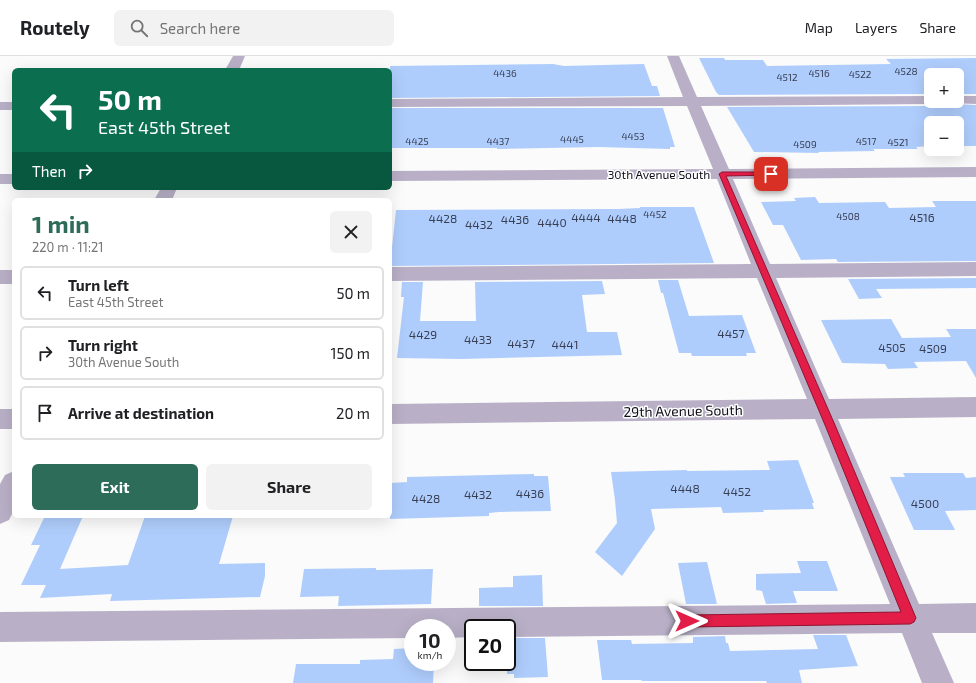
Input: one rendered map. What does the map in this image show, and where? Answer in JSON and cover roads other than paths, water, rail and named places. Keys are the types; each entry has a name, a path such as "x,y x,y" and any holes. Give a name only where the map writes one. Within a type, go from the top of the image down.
{"street":[{"path":"233,68 239,56"},
{"path":"672,56 938,683"},
{"path":"392,103 924,100"},
{"path":"964,100 976,100"},
{"path":"0,106 12,106"},
{"name":"30th Avenue South","path":"392,176 976,172"},
{"path":"0,179 12,179"},
{"path":"392,274 976,269"},
{"path":"0,277 12,277"},
{"name":"29th Avenue South","path":"392,414 976,407"},
{"path":"0,419 12,419"},
{"path":"0,511 12,487"},
{"path":"0,627 976,618"}]}
